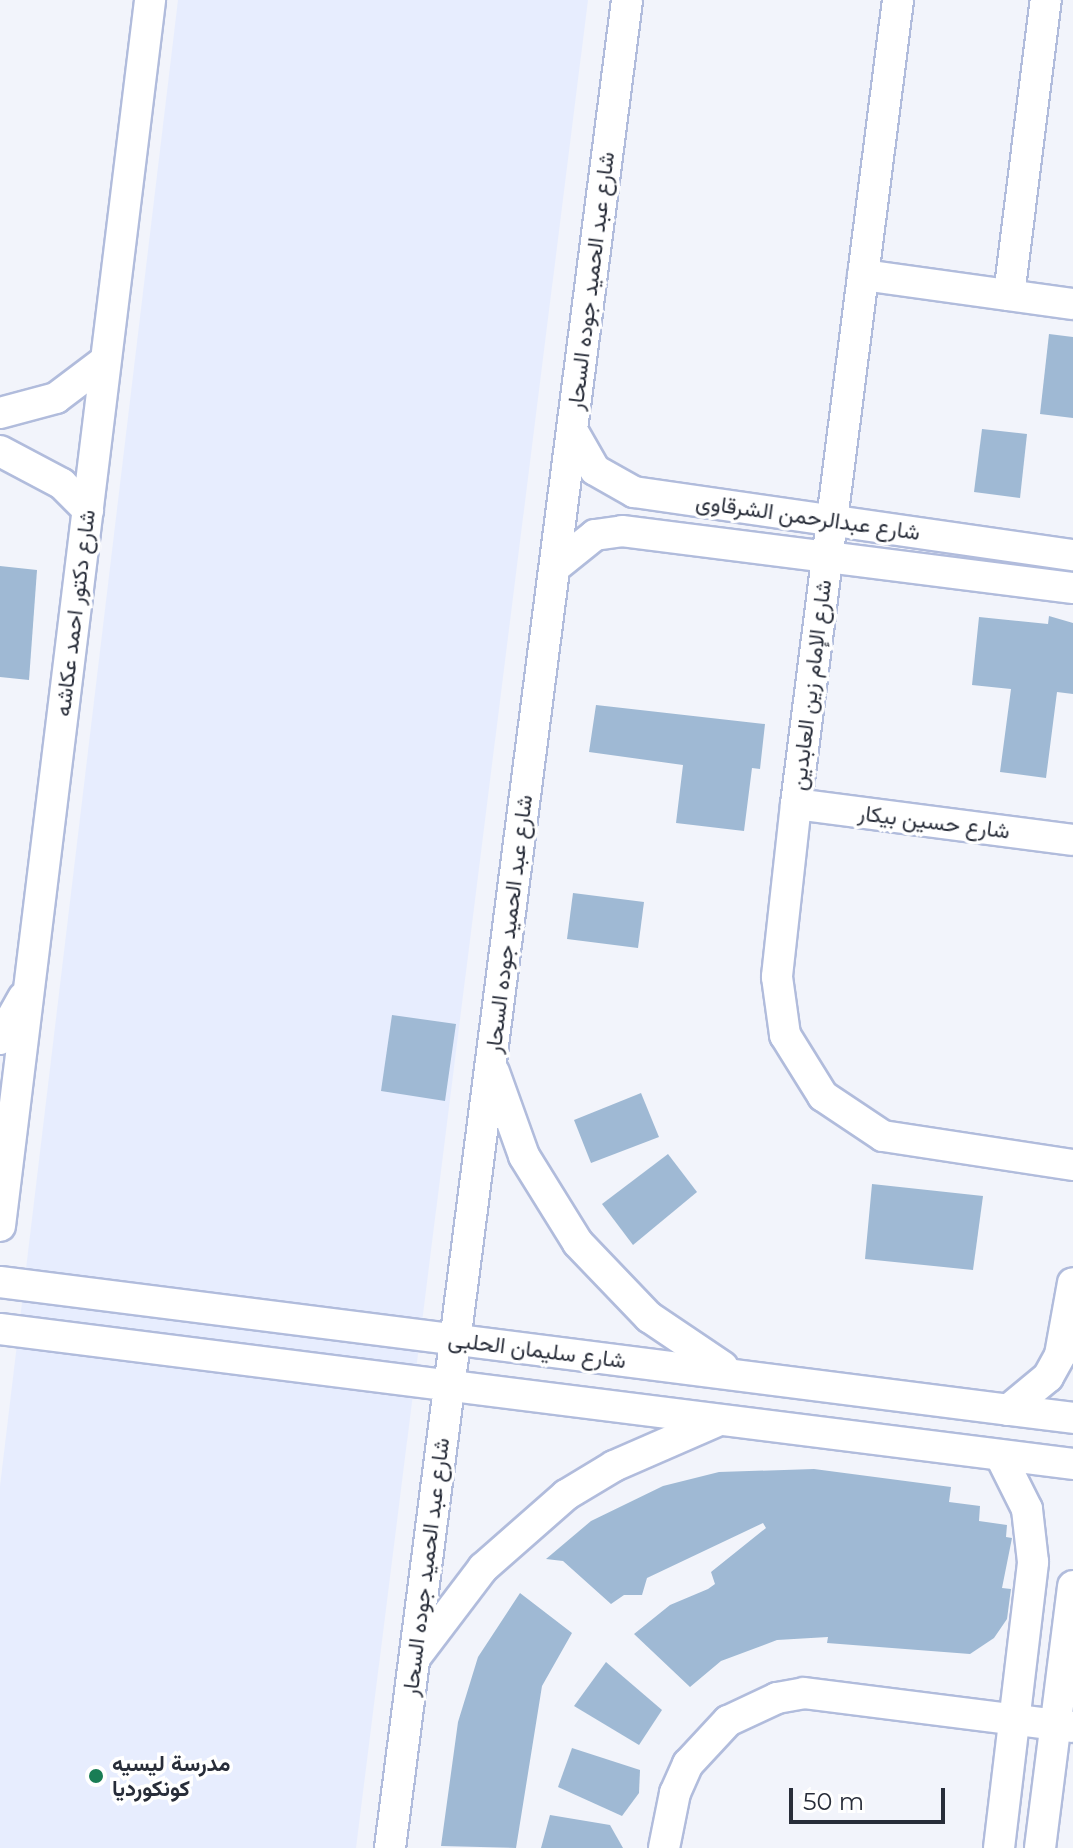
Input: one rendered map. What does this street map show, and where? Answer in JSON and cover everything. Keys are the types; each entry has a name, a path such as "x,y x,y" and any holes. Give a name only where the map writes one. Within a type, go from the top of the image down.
{"street":[{"name":"شارع دكتور احمد عكاشه","path":"0,1226 150,0"},
{"name":"شارع عبد الحميد جوده السحار","path":"390,1848 627,0"},
{"name":"شارع الإمام زين العابدين","path":"898,0 796,804 777,977 785,1035 801,1068 851,1119 883,1136 1073,1165"},
{"path":"1009,295 1046,0"},
{"path":"863,275 1073,304"},
{"path":"0,413 56,398 105,361"},
{"name":"شارع عبدالرحمن الشرقاوى","path":"572,430 595,470 634,492 1073,555"},
{"path":"0,451 62,484 88,510"},
{"name":"شارع عبدالرحمن الشرقاوى","path":"555,567 572,548 622,531 1073,588"},
{"name":"شارع حسين بيكار","path":"796,804 1073,840"},
{"path":"0,1039 32,982"},
{"path":"491,1063 524,1156 578,1243 649,1317 735,1375"},
{"name":"شارع سليمان الحلبى","path":"0,1282 1073,1418"},
{"path":"1008,1410 1048,1377 1060,1355 1073,1283"},
{"name":"شارع سليمان الحلبى","path":"0,1329 1073,1464"},
{"path":"846,1436 851,1391"},
{"path":"413,1660 483,1568 566,1495 614,1466 720,1420"},
{"path":"999,1848 1033,1536 1000,1455"},
{"path":"1040,1848 1064,1726 1073,1586"},
{"path":"664,1848 675,1793 688,1764 708,1739 751,1707 804,1693 1064,1726"}],"shaded area":[{"path":"178,0 588,0 356,1848 0,1848 0,1486"}],"building":[{"path":"1049,334 1073,337 1073,418 1040,414"},
{"path":"982,429 1027,434 1020,498 974,492"},
{"path":"0,566 37,570 29,680 0,677"},
{"path":"1049,616 1073,623 1073,694 1057,692 1046,778 1000,772 1011,689 972,685 979,617 1048,624"},
{"path":"596,705 765,724 760,769 752,768 744,831 676,823 683,765 589,752"},
{"path":"573,893 644,902 638,948 567,939"},
{"path":"392,1015 456,1024 445,1101 381,1091"},
{"path":"641,1093 659,1137 591,1163 574,1120"},
{"path":"668,1154 697,1192 633,1245 602,1204"},
{"path":"872,1184 983,1196 973,1270 865,1259"},
{"path":"814,1469 951,1487 949,1502 980,1506 979,1521 1007,1525 1006,1537 1012,1538 1002,1588 1011,1589 1007,1619 994,1638 970,1654 827,1643 828,1637 777,1640 721,1661 690,1687 634,1634 670,1605 715,1584 711,1572 766,1528 763,1523 647,1578 642,1595 624,1595 611,1604 563,1561 546,1559 591,1521 663,1486 719,1472"},
{"path":"520,1593 572,1633 542,1686 516,1848 441,1846 458,1722 478,1657"},
{"path":"606,1662 662,1710 639,1745 574,1706"},
{"path":"572,1748 640,1770 639,1793 622,1816 558,1787"},
{"path":"550,1815 610,1825 623,1848 541,1848"}],"place":[{"name":"مدرسة ليسيه كونكورديا","path":"96,1776"}]}
